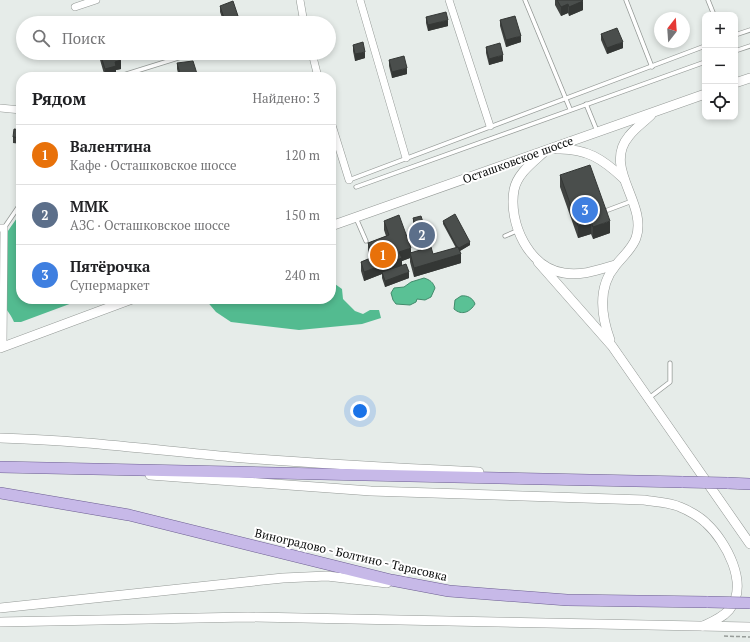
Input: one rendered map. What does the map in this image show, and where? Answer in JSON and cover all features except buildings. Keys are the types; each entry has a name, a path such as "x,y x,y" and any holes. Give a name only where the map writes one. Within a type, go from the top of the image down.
{"main road":[{"path":"738,83 750,78"},
{"name":"Осташковское шоссе","path":"336,224 702,95"},
{"path":"612,346 601,309 605,286 615,265 626,254 636,238 638,218 624,179 620,161 623,146 629,136 654,112"},
{"path":"624,179 599,158 573,148 548,149 523,170 514,190 514,215 519,230 525,245 538,262 612,346 750,544"},
{"path":"538,262 562,273 581,274 615,265"},
{"path":"1,348 119,304"},
{"path":"0,438 45,439 129,445 272,459 631,481"},
{"path":"0,467 750,484"},
{"path":"52,468 370,491 644,500 679,506 706,522 728,551 736,570 737,588 730,609 720,618 703,626"},
{"name":"Виноградово - Болтино - Тарасовка","path":"0,493 129,515 391,580 449,591 567,600 750,603"},
{"path":"0,608 283,578 327,576 449,591"},
{"path":"0,622 248,617 750,627"}],"street":[{"path":"75,7 96,0"},
{"path":"300,0 303,16"},
{"path":"360,0 406,158"},
{"path":"449,0 490,126"},
{"path":"314,60 317,72"},
{"path":"0,108 16,110"},
{"path":"336,139 348,180"},
{"path":"1,348 2,228"}],"lane":[{"path":"525,0 570,109"},
{"path":"626,0 652,67"},
{"path":"708,0 713,12"},
{"path":"738,34 750,30"},
{"path":"738,50 750,46"},
{"path":"348,180 702,47"},
{"path":"134,72 172,60"},
{"path":"356,187 570,109 702,63"},
{"path":"586,104 597,132"},
{"path":"608,210 633,201"},
{"path":"2,228 16,210"},
{"path":"355,218 366,241"},
{"path":"505,236 519,230"},
{"path":"649,398 670,382 670,363"}],"shaded area":[{"path":"16,219 16,304 70,304 21,322 14,322 1,298 1,274 4,244 8,231"},
{"path":"424,278 431,282 435,288 431,297 425,300 417,299 416,302 410,305 396,304 391,293 394,288 404,287 411,282"},
{"path":"336,285 342,289 343,299 355,311 363,314 370,310 379,310 381,318 362,324 299,330 231,322 216,312 209,304 336,304"},
{"path":"461,296 470,297 475,304 471,309 463,313 454,309 455,300"}],"place":[{"name":"Пятёрочка","path":"585,210"},
{"name":"ММК","path":"422,235"},
{"name":"Валентина","path":"383,255"}]}
